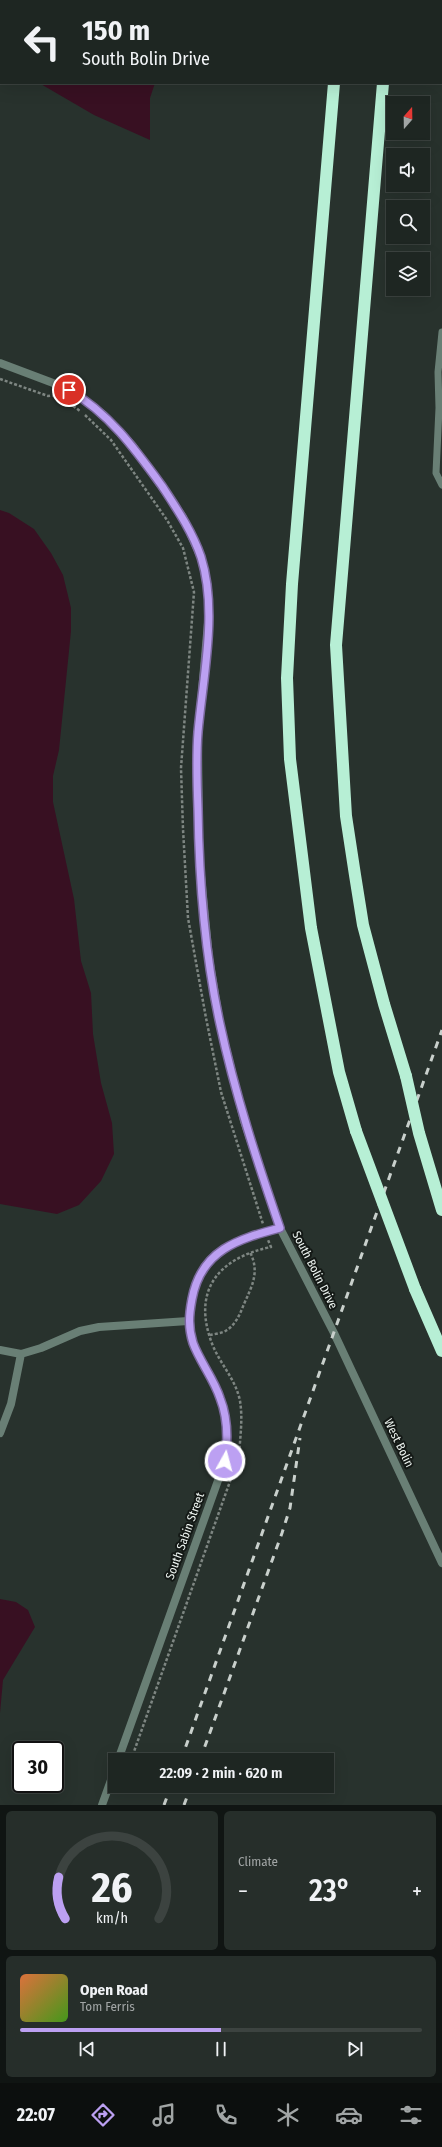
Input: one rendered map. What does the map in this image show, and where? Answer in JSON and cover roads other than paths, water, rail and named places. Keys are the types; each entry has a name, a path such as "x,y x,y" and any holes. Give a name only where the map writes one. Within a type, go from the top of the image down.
{"highway":[{"path":"334,84 292,584 287,678 290,759 311,928 339,1072 356,1131 415,1289 442,1351"},
{"path":"383,84 336,645 346,808 355,875 365,932 384,1004 406,1076 419,1133 442,1210"}],"street":[{"name":"South Bolin Drive","path":"0,363 69,390 83,398 104,415 133,446 182,517 201,558 208,588 209,611 198,736 199,854 209,958 220,1024 244,1121 280,1228 334,1333"},
{"name":"South Sabin Street","path":"120,1753 222,1468 227,1445 227,1428 220,1398 193,1344 188,1321 198,1278 212,1258 236,1241 280,1228"},
{"path":"0,1350 21,1354 41,1348 80,1331 188,1321"},
{"name":"West Bolin","path":"334,1333 442,1563"},
{"path":"0,1434 11,1404 21,1354"},
{"path":"102,1805 108,1788"}],"lane":[{"path":"442,332 438,372 439,408 436,473 442,484"}],"railway":[{"path":"184,1753 442,1030"},
{"path":"203,1753 290,1508 300,1438"},
{"path":"164,1805 168,1793"},
{"path":"184,1805 188,1793"}]}
